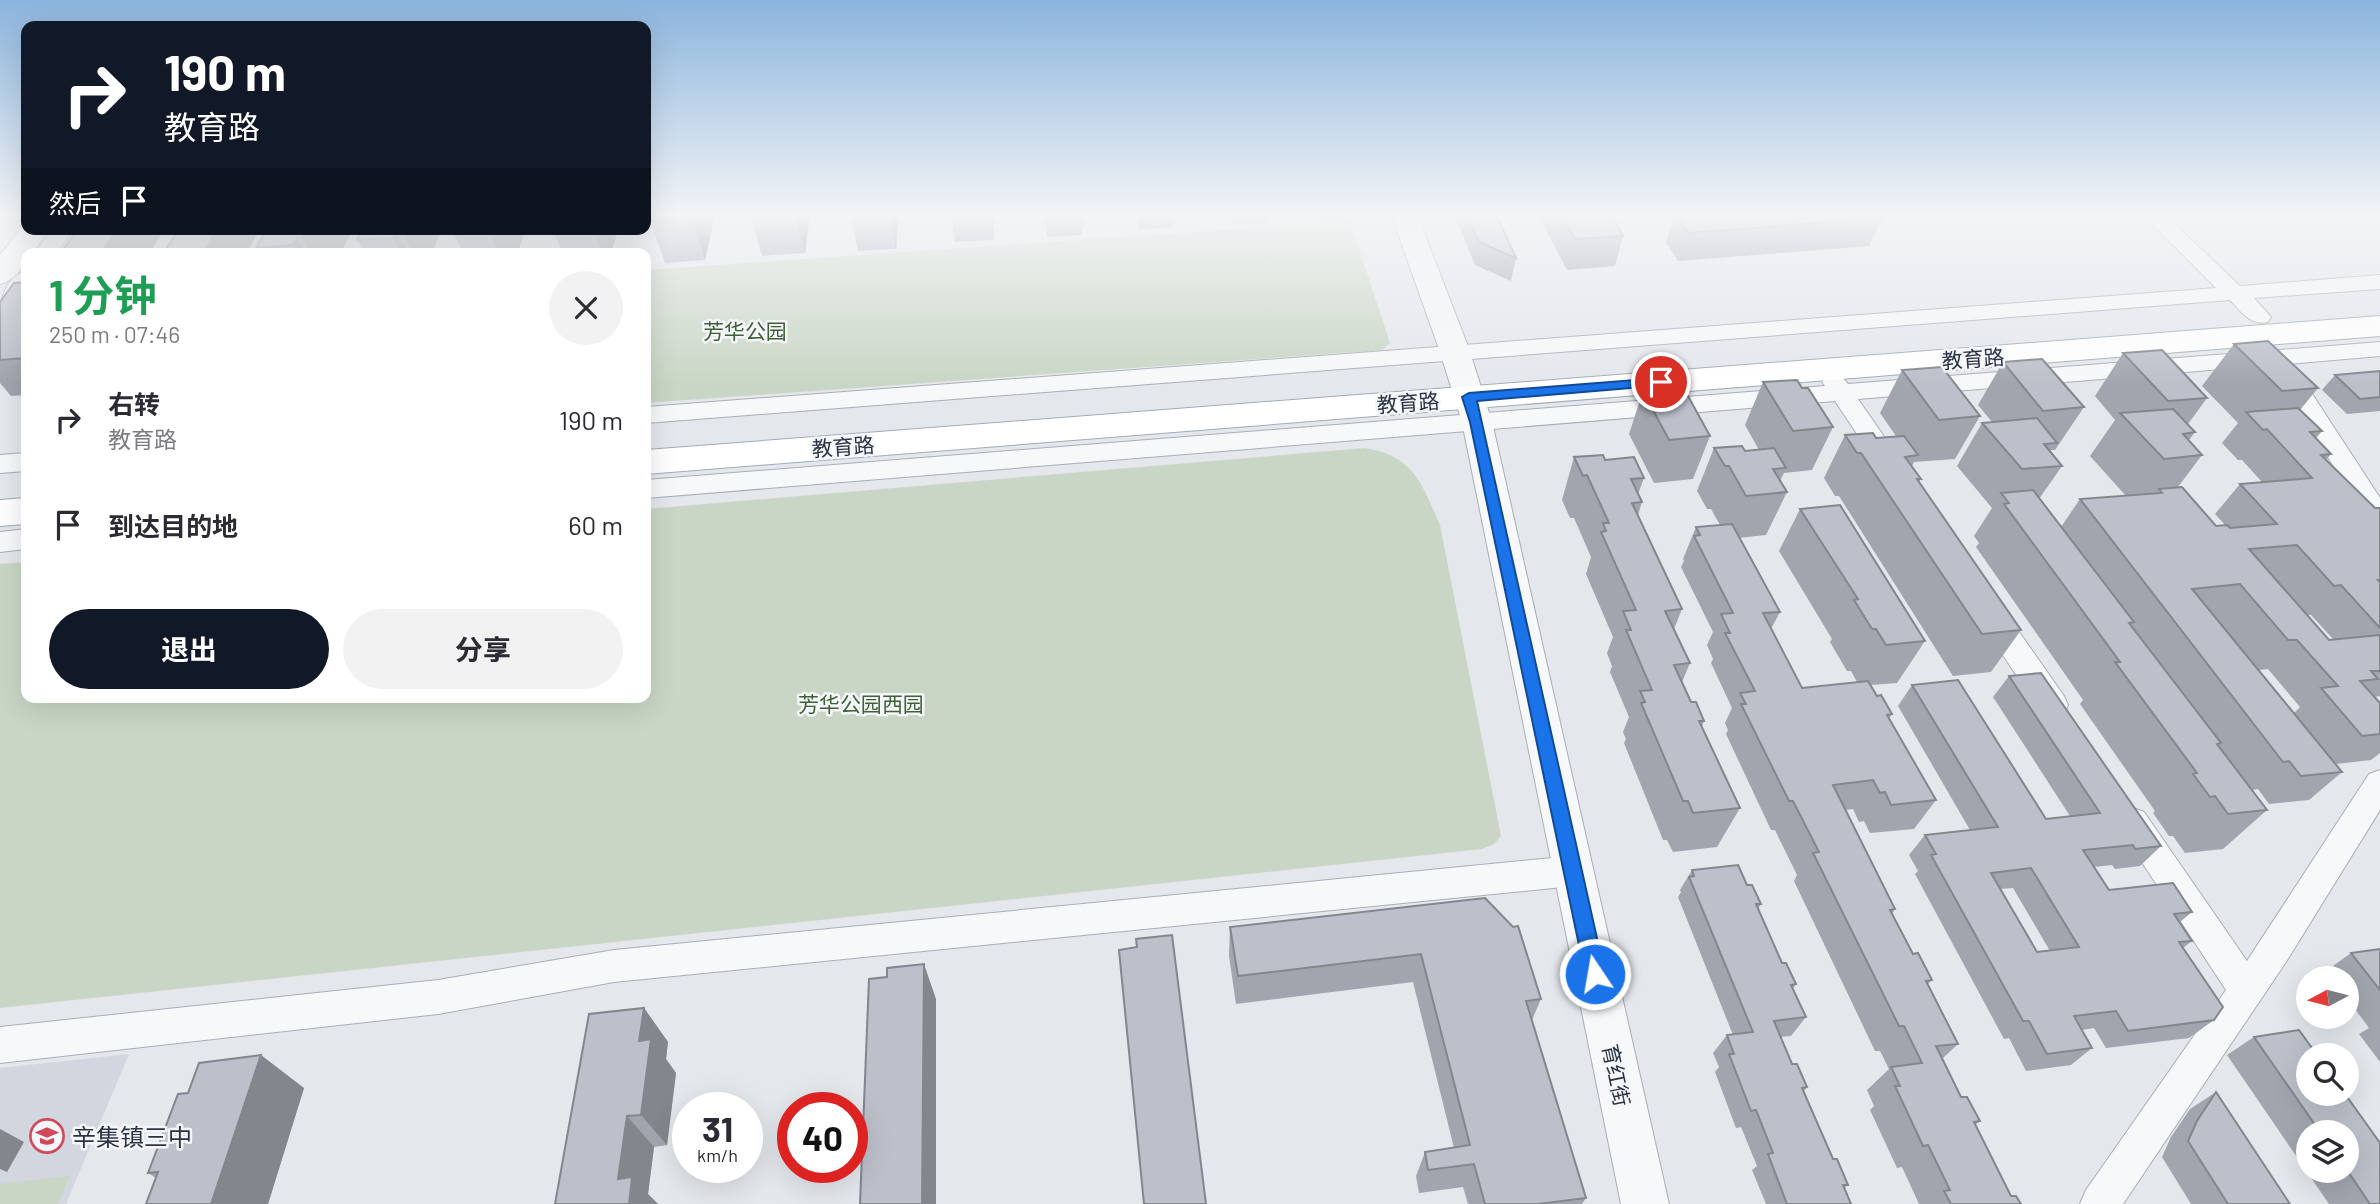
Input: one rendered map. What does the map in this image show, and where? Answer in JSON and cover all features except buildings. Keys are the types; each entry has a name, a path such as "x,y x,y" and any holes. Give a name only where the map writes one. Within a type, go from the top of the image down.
{"main road":[{"name":"教育路","path":"651,442 2267,337 2380,308"},
{"name":"教育路","path":"651,462 1466,388 1833,381 2380,326"},
{"path":"0,492 21,490"},
{"path":"0,513 21,511"}],"street":[{"name":"育红街","path":"1424,270 1466,388 1645,1204"},
{"path":"2211,270 2235,293 2267,337 2380,519"},
{"path":"651,488 2235,293 2380,282"},
{"path":"0,312 21,285"},
{"path":"2267,337 2380,349"},
{"path":"1833,381 1904,485"},
{"path":"651,415 1466,388"},
{"path":"0,464 21,462"},
{"path":"0,542 21,540"},
{"path":"1974,589 2068,727"},
{"path":"2100,1204 2247,991 2380,783"},
{"path":"2115,796 2247,991"},
{"path":"0,1045 438,997 614,966 1573,871"}],"shaded area":[{"name":"辛集镇三中","path":"129,1054 66,1204 0,1204 0,1068"}],"green space":[{"name":"芳华公园","path":"651,270 1366,270 1390,343 1382,350 651,403"},
{"name":"芳华公园西园","path":"1365,448 1382,452 1406,465 1414,474 1440,525 1501,836 1494,844 1482,849 0,1008 0,564 21,562 21,703 651,703 651,509"},
{"path":"70,1176 58,1204 0,1204 0,1184"}],"place":[{"name":"辛集镇三中","path":"47,1136"}],"route":[{"path":"1595,974 1477,422 1469,397 1661,382"}]}
